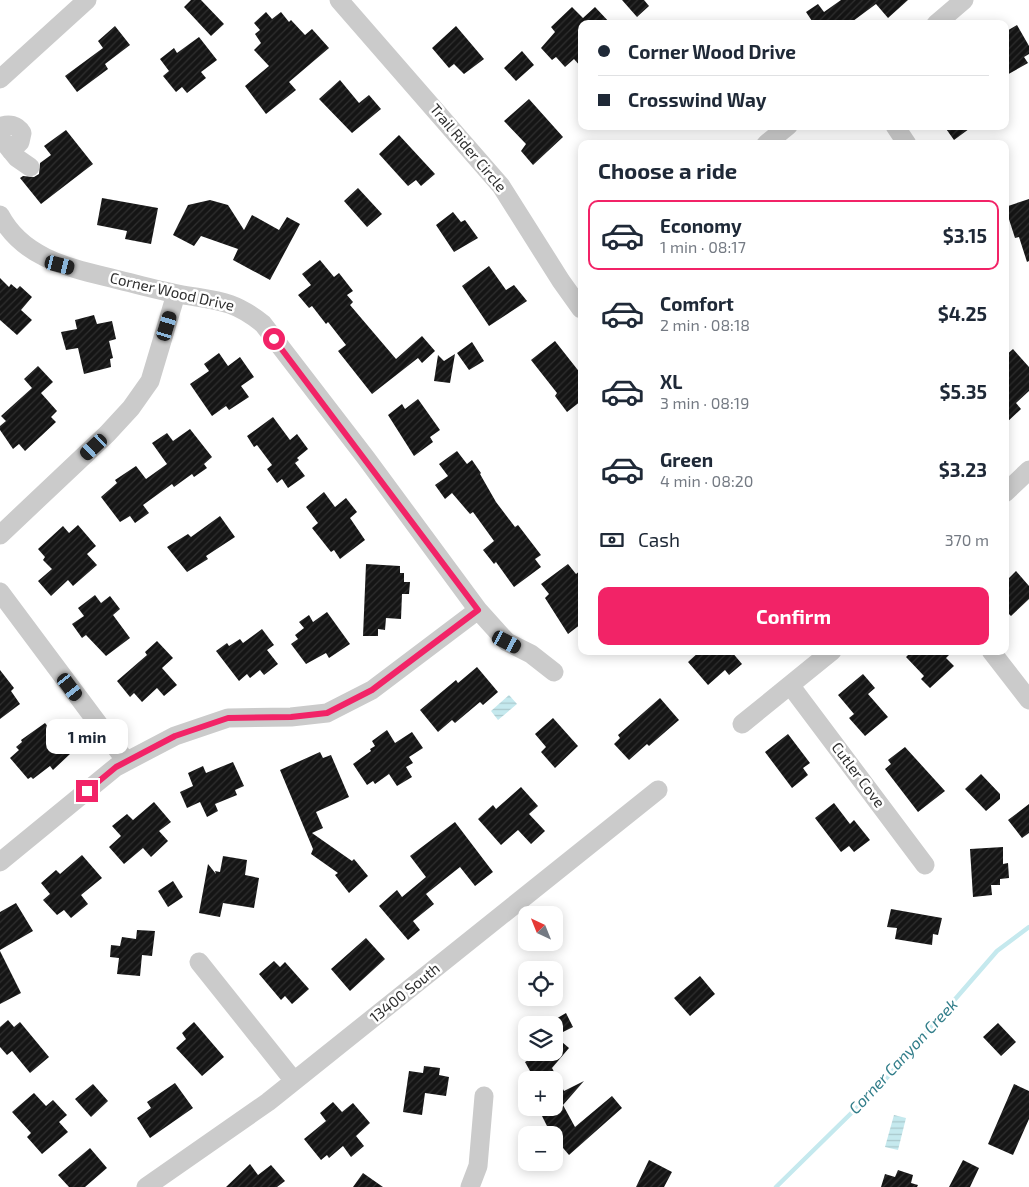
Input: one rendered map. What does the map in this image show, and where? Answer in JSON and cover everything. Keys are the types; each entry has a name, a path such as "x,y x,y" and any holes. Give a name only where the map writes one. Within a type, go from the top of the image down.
{"street":[{"path":"0,79 87,0"},
{"name":"Trail Rider Circle","path":"339,0 501,186 578,304"},
{"path":"941,20 964,0"},
{"path":"0,127 16,126 22,134 20,142 5,144"},
{"path":"771,140 783,130"},
{"path":"5,144 24,165 30,167"},
{"name":"Corner Wood Drive","path":"0,214 8,229 27,247 60,265 176,294 225,302 244,310 263,324 366,458 478,610 507,642 531,654 554,672"},
{"path":"0,535 107,434 131,408 150,381 176,294"},
{"path":"1009,488 1029,470"},
{"path":"0,592 126,761"},
{"path":"0,862 116,767 126,761 175,736 228,718 291,717 327,713 372,690 478,610"},
{"path":"742,724 827,655"},
{"path":"994,655 1029,700"},
{"name":"Cutler Cove","path":"790,686 925,865"},
{"name":"13400 South","path":"146,1187 245,1119 658,790"},
{"path":"198,962 294,1081"},
{"path":"470,1187 478,1166 484,1096"}],"water":[{"path":"509,695 517,704 498,720 491,711"},
{"path":"894,1115 906,1118 898,1150 885,1147"}],"building":[{"path":"191,0 201,0 224,24 211,36 184,7"},
{"path":"622,0 644,0 649,6 637,17"},
{"path":"841,0 908,0 888,18 876,4 854,20 811,20 806,12 818,4 824,12"},
{"path":"572,7 583,18 595,7 607,20 578,20 578,64 574,59 565,67 556,57 552,60 541,48 555,32 551,27"},
{"path":"266,12 272,19 281,12 289,22 291,20 305,35 312,29 329,48 289,82 296,90 266,114 245,86 269,66 254,50 261,43 255,34 260,30 254,23"},
{"path":"1017,25 1029,46 1029,54 1024,57 1028,63 1009,74 1009,30"},
{"path":"115,26 130,45 105,64 108,69 77,92 65,76 103,48 98,41"},
{"path":"456,26 484,59 464,74 454,64 449,68 432,48"},
{"path":"199,37 217,60 201,72 206,78 187,93 182,87 176,92 163,76 169,71 160,59 174,48 177,53"},
{"path":"522,51 534,65 516,81 504,68"},
{"path":"340,80 359,103 369,95 381,109 352,133 319,99"},
{"path":"529,99 563,137 533,165 521,151 526,144 504,121"},
{"path":"66,130 93,164 41,204 20,178 23,176 34,177 39,174 40,163 51,155 44,146"},
{"path":"947,130 968,130 954,140"},
{"path":"399,135 435,174 421,186 416,180 408,186 379,154"},
{"path":"358,188 382,214 367,227 344,201"},
{"path":"102,198 158,208 151,244 125,239 127,231 97,225"},
{"path":"1029,199 1029,261 1027,262 1019,237 1015,238 1009,219 1009,206"},
{"path":"210,200 228,205 244,230 252,215 279,230 287,217 300,224 270,280 233,260 238,249 201,236 194,246 173,235 188,205"},
{"path":"453,212 461,222 465,220 478,238 454,252 436,225"},
{"path":"320,260 334,277 339,273 353,291 347,295 353,302 350,305 396,359 422,336 435,351 422,363 418,358 372,394 338,351 346,345 328,322 326,324 312,306 309,308 298,295 311,285 302,274"},
{"path":"489,266 506,290 514,285 527,301 489,326 462,286"},
{"path":"0,278 9,287 11,284 17,289 20,286 32,297 21,310 32,320 17,335 0,320"},
{"path":"94,315 97,324 112,321 116,339 109,341 113,358 110,359 111,367 84,374 78,348 66,350 61,332 77,329 75,320"},
{"path":"555,341 578,370 578,403 567,412 555,396 557,393 531,360"},
{"path":"472,342 484,361 469,370 457,353"},
{"path":"1013,349 1029,367 1029,391 1016,403 1021,409 1009,420 1009,352"},
{"path":"219,353 228,366 240,357 254,377 241,386 249,397 229,410 226,406 212,416 190,384 209,371 204,364"},
{"path":"455,354 450,383 434,381 438,355 444,361"},
{"path":"38,366 53,382 41,393 57,411 51,417 56,422 25,451 19,444 13,449 0,430 0,426 6,421 1,416 32,388 24,379"},
{"path":"418,399 440,430 430,437 433,442 414,456 388,415 402,404 405,409"},
{"path":"273,417 290,440 297,434 308,449 297,458 299,460 295,463 305,476 288,488 282,479 277,483 267,469 272,465 257,445 254,447 247,436"},
{"path":"190,429 212,457 204,464 207,468 194,477 192,474 174,487 172,484 143,505 149,513 135,523 130,516 120,522 101,497 117,483 115,480 136,466 146,479 167,464 152,443 167,433 173,441"},
{"path":"457,451 467,464 472,460 496,502 515,527 518,525 541,555 535,559 541,567 514,587 496,562 494,564 483,550 494,541 473,512 470,514 452,493 445,499 435,485 448,476 439,464"},
{"path":"324,492 335,507 346,498 357,512 350,518 365,540 340,559 334,550 331,552 312,528 318,523 306,507"},
{"path":"220,516 235,537 206,556 208,559 187,572 167,547 188,534 191,537"},
{"path":"78,525 96,546 87,554 97,565 73,586 68,580 51,596 38,581 52,569 43,560 45,557 38,549 63,526 69,533"},
{"path":"366,564 400,566 400,573 404,573 404,582 410,582 409,594 402,594 401,619 386,618 385,630 378,629 378,636 363,636"},
{"path":"568,564 576,574 578,572 578,626 568,634 545,598 549,594 541,584"},
{"path":"1016,571 1029,586 1029,599 1011,616 1009,614 1009,578"},
{"path":"95,595 101,603 110,596 120,609 113,615 130,638 106,656 86,635 82,638 72,624 84,616 78,608"},
{"path":"327,612 350,644 329,658 326,653 306,664 291,644 298,639 295,635 304,628 299,622 309,615 313,622"},
{"path":"262,629 274,645 267,650 278,664 264,675 260,670 250,678 247,674 239,681 216,651 227,643 229,646 240,639 243,643"},
{"path":"157,641 173,658 162,668 177,685 164,696 157,688 142,702 134,693 130,697 117,681 147,655 145,652"},
{"path":"696,655 734,655 742,664 729,675 725,670 708,685 688,662"},
{"path":"908,655 949,655 946,658 954,666 930,688 921,679 924,676 906,657"},
{"path":"477,667 498,692 483,705 480,702 455,723 452,720 438,732 420,710 456,680 458,683"},
{"path":"0,670 14,688 11,691 20,704 0,719"},
{"path":"863,674 875,688 868,694 888,717 865,736 849,718 854,714 838,695"},
{"path":"660,698 679,720 649,746 647,744 629,760 614,744 620,738 618,735"},
{"path":"553,718 578,746 555,768 541,752 546,747 535,734"},
{"path":"45,723 70,754 53,770 50,766 33,779 31,777 28,779 10,758 19,750 16,747 22,742 21,740"},
{"path":"387,730 395,743 412,732 423,748 409,757 413,763 406,767 412,777 397,786 389,774 375,784 373,781 367,785 353,764 371,751 370,749 375,746 372,741"},
{"path":"788,734 810,763 803,768 808,775 792,788 765,752"},
{"path":"905,747 945,791 918,812 885,769 891,764 888,760"},
{"path":"320,752 323,758 331,755 349,797 316,812 323,828 312,833 352,861 354,859 368,876 349,893 335,875 338,873 311,854 313,849 280,770"},
{"path":"233,762 244,786 235,790 237,795 215,804 218,811 207,817 200,802 187,808 180,792 193,786 188,773 203,766 206,773"},
{"path":"981,774 1000,794 1000,799 986,811 965,789"},
{"path":"521,787 538,806 529,814 545,831 531,844 518,830 501,845 478,819 493,805 496,809"},
{"path":"154,802 171,822 159,831 168,841 151,857 143,848 124,864 109,847 121,836 112,826 127,814 133,820"},
{"path":"834,803 850,824 854,820 870,840 854,852 849,846 841,852 815,818"},
{"path":"1029,804 1029,833 1022,838 1008,820"},
{"path":"455,822 493,872 475,886 460,867 426,894 434,904 413,921 420,930 408,940 379,906 397,890 402,897 426,877 410,856"},
{"path":"1003,847 1003,864 1008,863 1009,878 1000,879 1000,885 991,885 992,895 973,897 970,849"},
{"path":"82,855 102,878 81,895 88,904 71,918 64,910 57,915 43,900 50,894 41,883 56,870 60,874"},
{"path":"223,856 247,860 245,875 259,878 254,908 223,903 220,917 199,913 208,864 216,874 215,871 220,872"},
{"path":"173,881 183,897 168,907 158,891"},
{"path":"16,903 33,931 0,950 0,912"},
{"path":"891,909 942,918 938,935 933,934 932,945 895,939 897,928 887,927"},
{"path":"137,930 155,931 152,956 142,955 140,976 117,974 119,958 110,957 111,945 120,946 122,937 136,939"},
{"path":"366,938 385,959 350,991 331,969"},
{"path":"0,951 21,993 0,1004"},
{"path":"274,961 280,967 285,962 309,989 292,1004 285,996 281,1000 259,974"},
{"path":"700,976 715,994 690,1016 674,998"},
{"path":"566,1013 573,1027 563,1032 563,1016 561,1016"},
{"path":"8,1020 14,1027 20,1022 49,1057 30,1073 12,1051 7,1055 0,1047 0,1027"},
{"path":"194,1022 224,1057 202,1076 176,1048 186,1039 182,1033"},
{"path":"998,1023 1016,1042 1001,1056 983,1037"},
{"path":"563,1043 569,1048 563,1055"},
{"path":"558,1061 552,1068 554,1071 530,1071 525,1062"},
{"path":"424,1066 440,1068 439,1075 449,1077 446,1096 425,1093 422,1115 403,1112 409,1071 423,1073"},
{"path":"584,1081 563,1105 563,1089 564,1091"},
{"path":"175,1083 193,1108 150,1138 137,1118 151,1108 147,1102"},
{"path":"93,1084 108,1101 91,1117 75,1099"},
{"path":"1014,1084 1029,1091 1029,1119 1013,1155 988,1144"},
{"path":"34,1093 46,1106 53,1100 67,1115 59,1122 68,1132 42,1154 27,1137 31,1133 12,1112"},
{"path":"612,1096 622,1108 569,1155 563,1148 563,1126 547,1126 542,1116 563,1116 563,1105 575,1127"},
{"path":"333,1102 342,1112 353,1103 370,1123 356,1136 364,1146 351,1157 343,1146 329,1158 327,1155 321,1160 304,1139 326,1121 320,1113"},
{"path":"90,1148 107,1168 85,1187 69,1187 58,1175"},
{"path":"649,1160 672,1172 664,1187 636,1187"},
{"path":"963,1160 979,1168 970,1187 949,1187"},
{"path":"250,1164 258,1175 271,1165 285,1181 277,1187 226,1187"},
{"path":"898,1170 913,1175 911,1183 918,1185 917,1187 881,1187 885,1174 895,1177"},
{"path":"363,1173 383,1187 353,1187"}],"waterway":[{"name":"Corner Canyon Creek","path":"776,1187 884,1081 997,951 1029,927"}],"route":[{"path":"87,791 116,767 175,736 228,718 291,717 327,713 372,690 478,610 366,458 274,339"}]}
